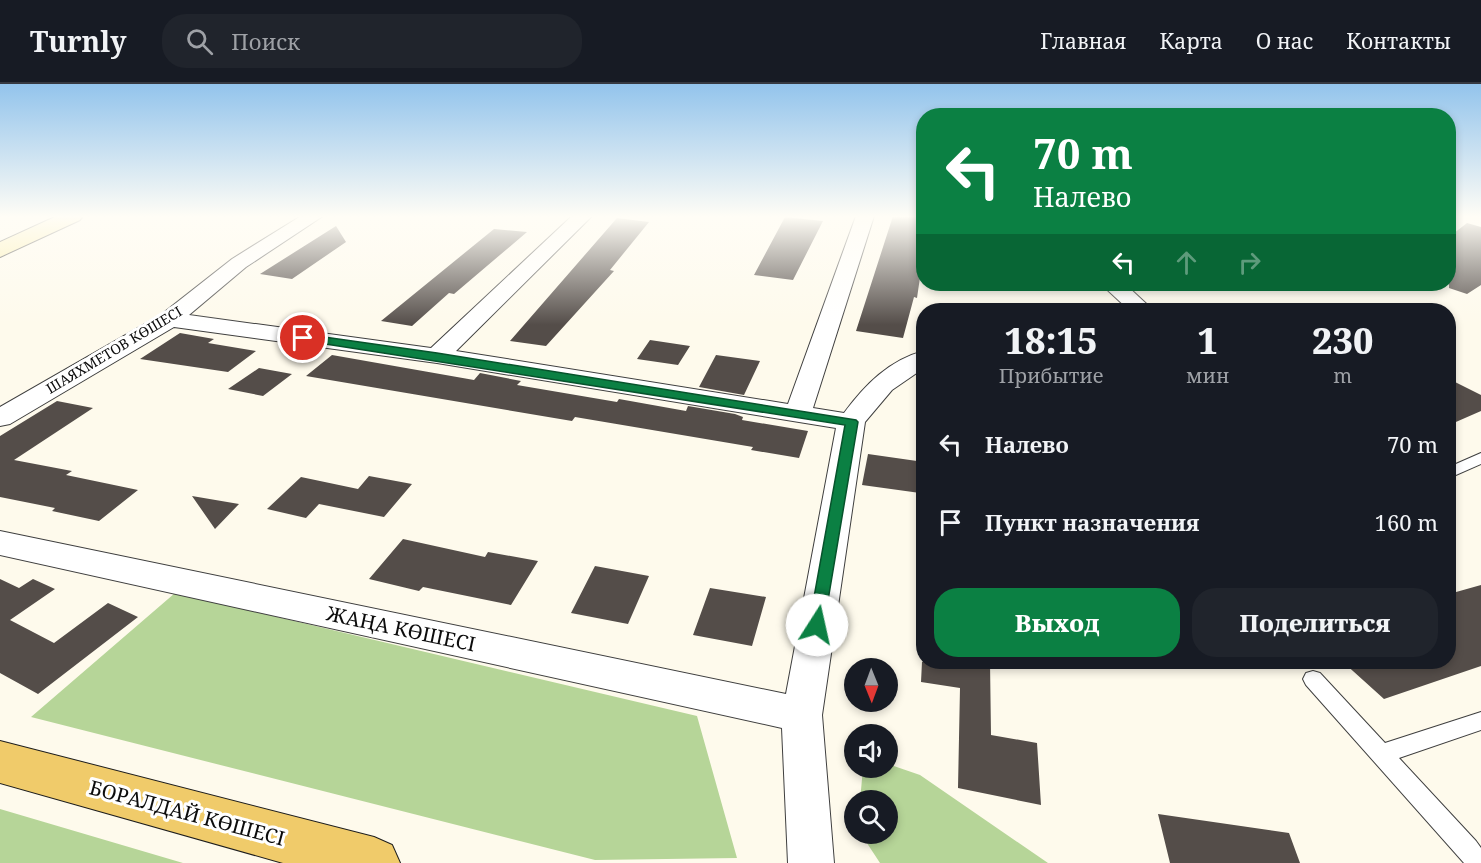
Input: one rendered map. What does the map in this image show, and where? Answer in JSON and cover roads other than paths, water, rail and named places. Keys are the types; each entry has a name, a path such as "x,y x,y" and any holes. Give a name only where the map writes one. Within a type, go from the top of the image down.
{"main road":[{"name":"БОРАЛДАЙ КӨШЕСІ","path":"0,762 374,863"}],"street":[{"name":"ШАЯХМЕТОВ КӨШЕСІ","path":"0,418 170,319 239,263 256,252"},
{"path":"437,356 545,252"},
{"path":"798,412 853,252"},
{"path":"1120,291 1134,303"},
{"path":"170,319 437,356 851,422"},
{"path":"811,863 802,715 851,422 877,387 907,365 916,362"},
{"name":"ЖАҢА КӨШЕСІ","path":"0,543 802,715"}],"lane":[{"path":"1456,470 1481,458"},
{"path":"1313,680 1468,849 1477,863"},
{"path":"1382,754 1481,721"}]}
